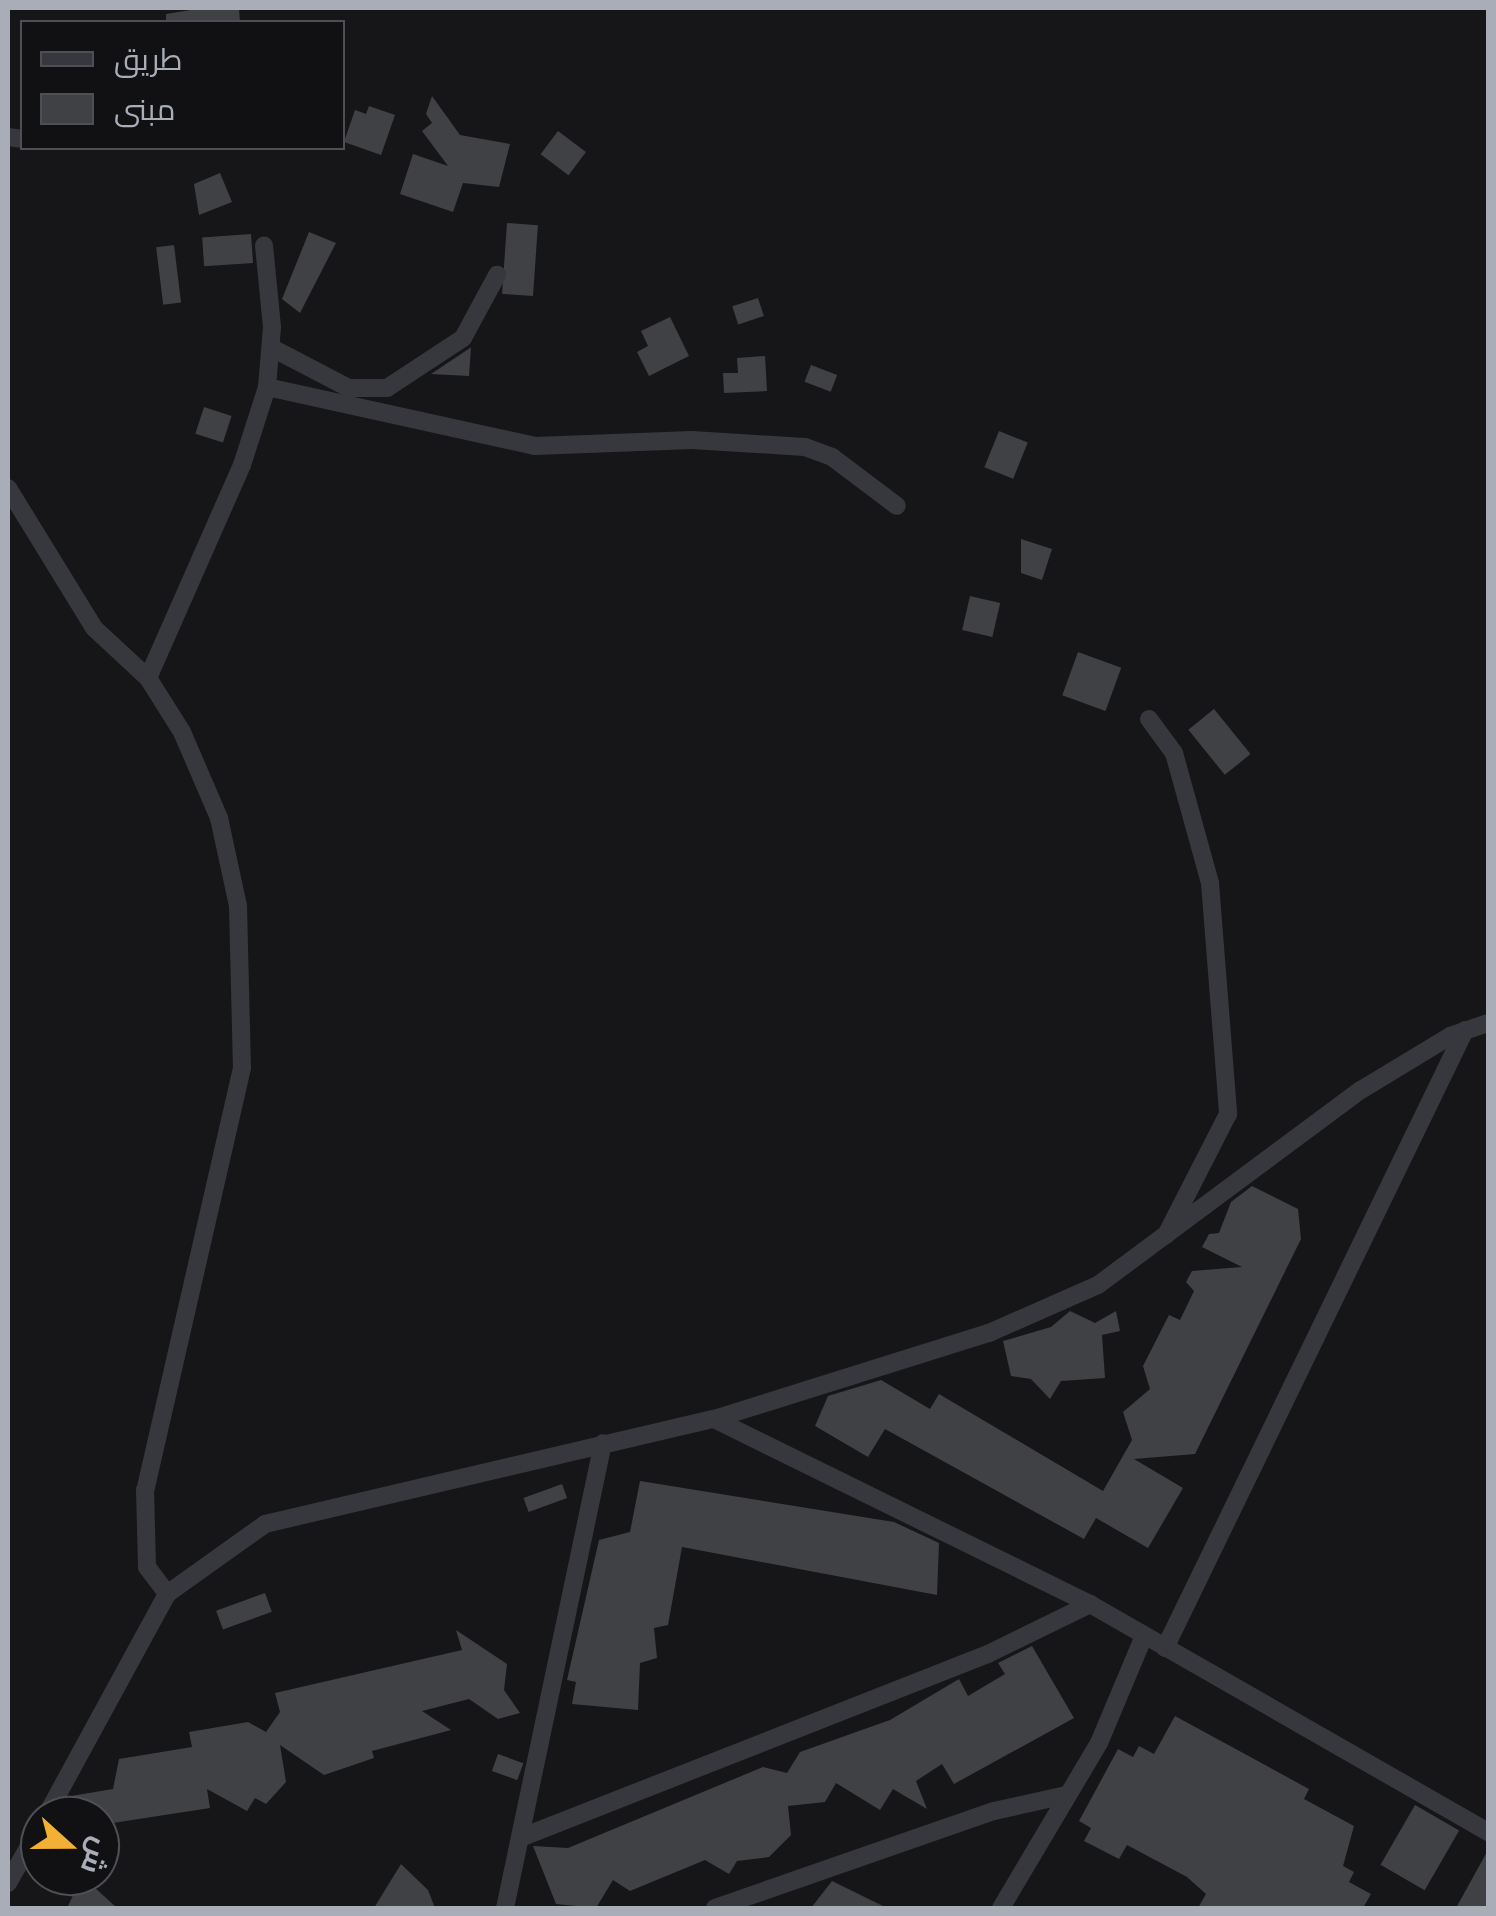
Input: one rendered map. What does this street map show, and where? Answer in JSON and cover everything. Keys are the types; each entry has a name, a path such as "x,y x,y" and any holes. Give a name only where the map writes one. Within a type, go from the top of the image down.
{"street":[{"path":"148,678 242,465 267,387 272,348 264,245"},
{"path":"272,348 348,388 388,388 463,338 497,275"},
{"path":"267,387 535,446 692,440 805,447 832,457 897,506"},
{"path":"8,488 94,628 148,678 219,818 244,986 242,1068 145,1490 147,1568 167,1594"},
{"path":"1149,719 1178,761 1210,883 1228,1114 1161,1245"},
{"path":"57,1796 167,1594 231,1544 288,1514 714,1420 989,1334 1098,1286 1161,1245 1361,1090 1465,1030 1488,1024"},
{"path":"1165,1648 1465,1030"},
{"path":"714,1420 1090,1604 1488,1832"},
{"path":"505,1908 603,1443"},
{"path":"520,1838 988,1654 1090,1604"},
{"path":"1001,1908 1115,1712 1144,1636"},
{"path":"715,1908 994,1811 1066,1795"}],"building":[{"path":"239,8 240,20 166,20 166,14"},
{"path":"432,96 460,135 510,144 499,187 463,183 453,212 400,194 413,154 448,166 422,131 432,123 426,114"},
{"path":"369,106 395,115 381,155 345,142 355,110 366,114"},
{"path":"558,131 586,152 568,175 541,154"},
{"path":"220,173 232,202 199,215 194,184"},
{"path":"507,223 538,225 533,296 502,294"},
{"path":"309,232 336,243 300,313 282,299"},
{"path":"251,234 253,263 204,266 202,237"},
{"path":"174,245 181,303 163,305 156,247"},
{"path":"758,298 764,316 738,324 732,306"},
{"path":"670,317 689,356 649,376 637,352 648,346 641,331"},
{"path":"470,348 469,376 431,374"},
{"path":"765,356 767,391 724,393 723,373 738,373 737,358"},
{"path":"811,365 837,375 831,392 805,382"},
{"path":"204,407 232,416 223,443 195,434"},
{"path":"999,431 1028,443 1013,479 984,467"},
{"path":"1021,539 1052,549 1042,580 1021,573"},
{"path":"970,596 1000,603 992,637 962,630"},
{"path":"1078,652 1121,668 1105,711 1062,695"},
{"path":"1214,709 1251,754 1225,775 1188,730"},
{"path":"1252,1186 1298,1209 1301,1239 1195,1454 1134,1459 1183,1488 1148,1548 1096,1518 1084,1539 885,1429 868,1457 815,1426 828,1396 881,1380 930,1409 939,1394 1103,1491 1132,1440 1123,1412 1150,1389 1143,1366 1169,1315 1180,1320 1194,1291 1186,1282 1192,1271 1242,1267 1202,1247 1209,1234 1219,1233 1231,1202"},
{"path":"1070,1311 1095,1323 1116,1311 1120,1331 1102,1335 1105,1378 1061,1381 1050,1399 1031,1379 1011,1376 1003,1341 1051,1327"},
{"path":"640,1481 894,1522 939,1543 937,1595 682,1547 668,1625 654,1628 657,1658 640,1663 638,1710 572,1704 576,1682 567,1680 599,1540 630,1532"},
{"path":"562,1484 567,1498 529,1512 523,1498"},
{"path":"265,1593 272,1612 223,1630 216,1611"},
{"path":"456,1630 507,1664 504,1690 520,1713 498,1719 469,1699 422,1711 451,1730 372,1751 374,1758 324,1775 280,1745 286,1782 266,1804 255,1798 247,1811 207,1789 210,1808 120,1822 120,1796 71,1796 113,1789 119,1759 192,1747 189,1732 248,1722 266,1732 280,1712 275,1693 462,1650"},
{"path":"1032,1646 1074,1718 954,1784 942,1764 916,1781 927,1809 893,1789 880,1810 836,1783 825,1802 788,1806 791,1835 769,1857 737,1861 729,1874 705,1860 630,1891 613,1880 596,1908 556,1904 533,1846 568,1848 763,1767 787,1773 800,1752 890,1720 959,1679 968,1696 1005,1674 998,1663"},
{"path":"1175,1716 1309,1789 1304,1799 1354,1826 1343,1866 1354,1872 1349,1882 1371,1894 1363,1908 1198,1908 1206,1894 1187,1877 1127,1845 1119,1859 1084,1841 1091,1828 1079,1821 1118,1749 1133,1757 1139,1746 1154,1754"},
{"path":"498,1754 523,1763 517,1780 492,1771"},
{"path":"1415,1805 1459,1830 1425,1890 1380,1865"},
{"path":"1488,1850 1488,1908 1456,1908"},
{"path":"401,1864 428,1890 435,1908 374,1908"},
{"path":"832,1881 887,1908 811,1908"},
{"path":"73,1896 104,1896 117,1908 67,1908"}]}
